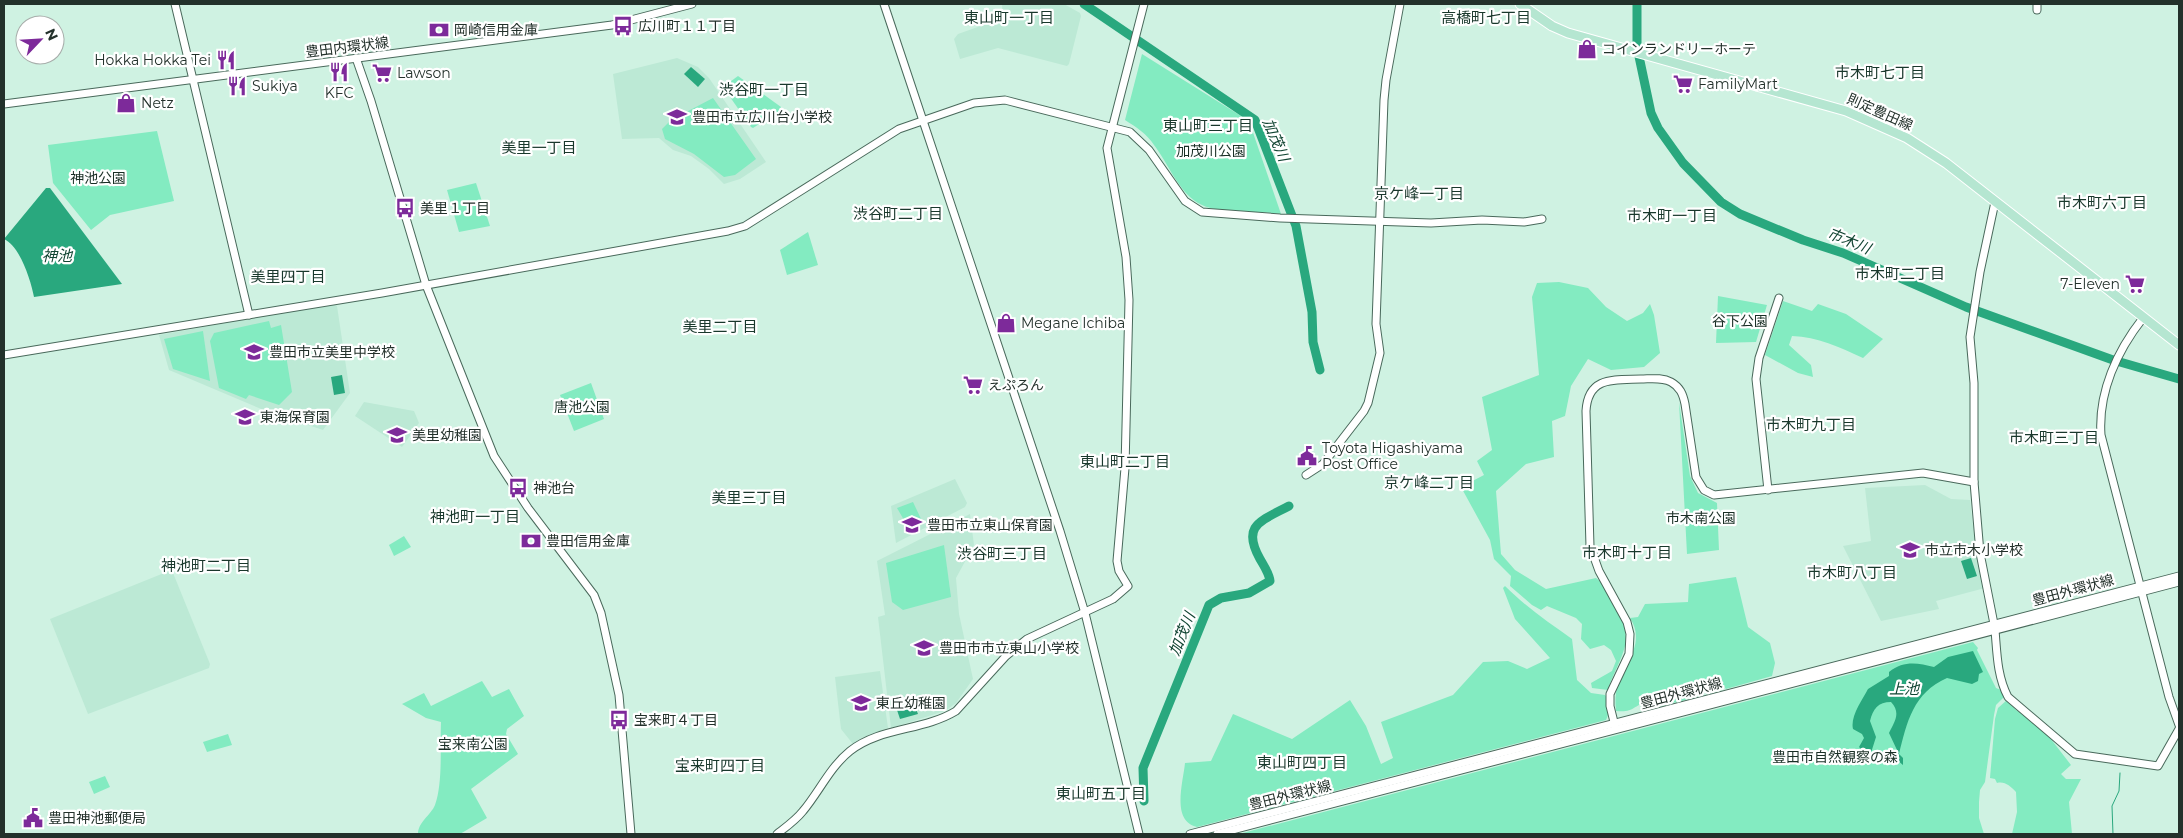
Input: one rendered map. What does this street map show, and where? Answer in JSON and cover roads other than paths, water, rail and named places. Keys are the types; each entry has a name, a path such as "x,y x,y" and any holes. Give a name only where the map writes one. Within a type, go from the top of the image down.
{"main road":[{"name":"則定豊田線","path":"1520,4 1561,30 1813,100 1876,122 1907,138 1946,163 2179,345"}],"street":[{"path":"175,4 249,315"},
{"name":"豊田内環状線","path":"4,104 612,25 692,4"},
{"path":"884,4 1046,486 1085,613 1139,834"},
{"path":"777,834 803,812 838,762 850,751 873,738 932,723 946,717 965,702 1006,656 1027,638 1113,599 1128,586 1119,572 1117,561 1125,468 1128,272 1108,164 1107,148 1144,4"},
{"path":"1306,475 1323,464 1368,402 1380,353 1376,324 1386,80 1400,4"},
{"path":"356,58 371,101 426,286 496,460 528,508 594,595 602,612 619,695 631,834"},
{"path":"4,355 426,286 728,231 745,226 899,128 968,105 997,99 1124,129 1139,138 1180,195 1194,208 1213,214 1381,222 1524,222 1542,219"},
{"path":"1995,202 1970,338 1974,383 1974,482 1980,553 1995,627 2001,684 2008,697 2075,754 2158,766 2179,729"},
{"path":"1768,490 1756,379 1759,358 1780,298"},
{"path":"2144,318 2120,354 2113,370 2102,402 2101,436 2169,698 2179,725"},
{"path":"1615,726 1610,706 1610,694 1629,654 1630,634 1627,622 1599,572 1590,546 1586,411 1589,394 1595,387 1607,380 1660,379 1671,382 1684,396 1696,477 1704,490 1719,496 1923,473 1974,482"},
{"name":"豊田外環状線","path":"1190,834 1995,627 2140,589 2179,576"},
{"name":"豊田外環状線","path":"2140,589 2179,582"},
{"name":"豊田外環状線","path":"1217,834 1615,726"}],"water":[{"path":"691,67 705,79 698,87 684,74"},
{"name":"神池","path":"46,188 50,188 122,284 34,297 20,256 10,243 4,239"},
{"path":"342,375 345,393 334,395 331,377"},
{"path":"1971,558 1977,576 1967,579 1961,561"},
{"name":"上池","path":"1973,651 1983,672 1979,674 1978,681 1972,684 1947,678 1936,684 1919,700 1909,720 1899,754 1903,758 1903,765 1897,760 1897,750 1889,733 1895,721 1896,713 1891,702 1879,705 1873,713 1870,721 1876,737 1870,756 1864,762 1859,755 1863,751 1859,747 1864,738 1862,734 1853,729 1853,719 1868,689 1889,676 1889,672 1900,666 1917,664 1934,667 1948,657"},
{"path":"914,704 918,714 900,719 897,710"}],"waterway":[{"name":"加茂川","path":"1084,4 1255,120 1296,226 1312,312 1313,342 1320,370"},
{"name":"市木川","path":"1637,4 1637,47 1651,113 1658,128 1683,163 1721,202 1740,214 1803,240 1843,253 1966,307 2113,360 2179,379"},
{"name":"加茂川","path":"1144,801 1143,768 1209,605 1221,598 1249,593 1270,581 1255,548 1253,531 1263,520 1289,506"},
{"path":"2113,834 2112,806 2119,791 2120,773"}],"place":[{"name":"広川町１１丁目","path":"623,26"},
{"name":"岡崎信用金庫","path":"439,30"},
{"name":"コインランドリーホーテ","path":"1587,49"},
{"name":"Hokka Hokka Tei","path":"226,60"},
{"name":"KFC","path":"339,72"},
{"name":"Lawson","path":"382,73"},
{"name":"FamilyMart","path":"1683,84"},
{"name":"Sukiya","path":"237,86"},
{"name":"Netz","path":"126,103"},
{"name":"豊田市立広川台小学校","path":"677,117"},
{"name":"美里１丁目","path":"405,208"},
{"name":"7-Eleven","path":"2135,284"},
{"name":"Megane Ichiba","path":"1006,323"},
{"name":"豊田市立美里中学校","path":"254,352"},
{"name":"えぷろん","path":"973,385"},
{"name":"東海保育園","path":"245,417"},
{"name":"美里幼稚園","path":"397,435"},
{"name":"Toyota Higashiyama Post Office","path":"1307,456"},
{"name":"神池台","path":"518,488"},
{"name":"豊田市立東山保育園","path":"912,525"},
{"name":"豊田信用金庫","path":"531,541"},
{"name":"市立市木小学校","path":"1910,550"},
{"name":"豊田市市立東山小学校","path":"924,648"},
{"name":"東丘幼稚園","path":"861,703"},
{"name":"宝来町４丁目","path":"619,720"},
{"name":"豊田神池郵便局","path":"33,818"}],"district":[{"name":"東山町一丁目","path":"1009,18"},
{"name":"高橋町七丁目","path":"1486,18"},
{"name":"市木町七丁目","path":"1880,73"},
{"name":"渋谷町一丁目","path":"764,90"},
{"name":"東山町三丁目","path":"1208,126"},
{"name":"美里一丁目","path":"539,148"},
{"name":"京ケ峰一丁目","path":"1419,194"},
{"name":"市木町六丁目","path":"2102,203"},
{"name":"渋谷町二丁目","path":"898,214"},
{"name":"市木町一丁目","path":"1672,216"},
{"name":"市木町二丁目","path":"1900,274"},
{"name":"美里四丁目","path":"288,277"},
{"name":"美里二丁目","path":"720,327"},
{"name":"市木町九丁目","path":"1811,425"},
{"name":"市木町三丁目","path":"2054,438"},
{"name":"東山町二丁目","path":"1125,462"},
{"name":"京ケ峰二丁目","path":"1429,483"},
{"name":"美里三丁目","path":"749,498"},
{"name":"神池町一丁目","path":"475,517"},
{"name":"市木町十丁目","path":"1627,553"},
{"name":"渋谷町三丁目","path":"1002,554"},
{"name":"神池町二丁目","path":"206,566"},
{"name":"市木町八丁目","path":"1852,573"},
{"name":"東山町四丁目","path":"1302,763"},
{"name":"宝来町四丁目","path":"720,766"},
{"name":"東山町五丁目","path":"1101,794"}],"park label":[{"name":"加茂川公園","path":"1211,151"},
{"name":"神池公園","path":"98,178"},
{"name":"谷下公園","path":"1740,321"},
{"name":"唐池公園","path":"582,407"},
{"name":"市木南公園","path":"1701,518"},
{"name":"宝来南公園","path":"473,744"},
{"name":"豊田市自然観察の森","path":"1835,757"}]}
